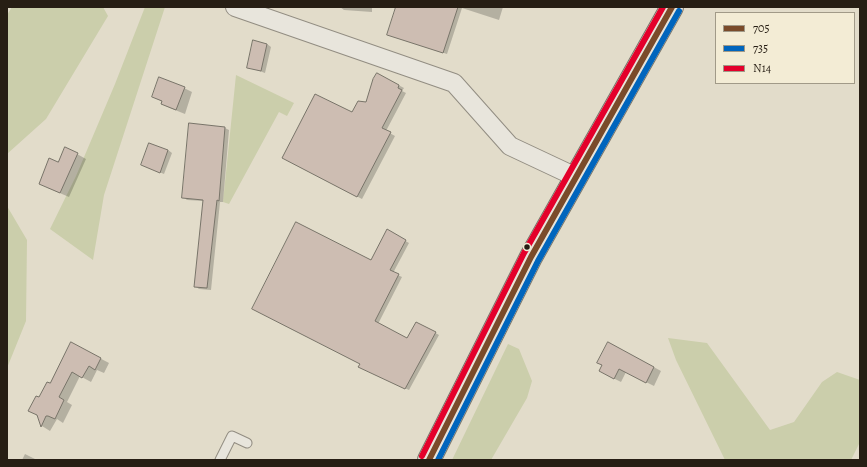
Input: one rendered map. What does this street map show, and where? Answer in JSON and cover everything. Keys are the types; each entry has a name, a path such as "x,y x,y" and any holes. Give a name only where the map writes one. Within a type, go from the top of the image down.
{"main road":[{"path":"429,460 531,257 672,7"}],"street":[{"path":"235,7 454,83 510,146 576,177"}],"lane":[{"path":"220,460 232,436 247,443"}],"green space":[{"path":"12,7 103,7 108,16 46,119 7,154 7,15"},
{"path":"145,7 165,7 104,195 93,260 50,229 76,176 115,84"},
{"path":"236,75 294,103 287,116 279,112 229,204 223,202"},
{"path":"7,206 27,240 26,321 7,368"},
{"path":"668,338 707,343 770,430 794,422 822,382 837,372 860,380 860,442 851,460 725,460 676,360"},
{"path":"508,344 519,349 532,381 527,398 491,460 452,460"}],"building":[{"path":"396,7 458,7 443,53 387,35"},
{"path":"253,40 267,44 261,71 247,68"},
{"path":"377,73 399,85 398,88 402,90 382,128 391,132 357,197 282,158 315,94 352,112 358,101 366,102 373,79"},
{"path":"159,77 185,87 176,110 161,104 162,101 152,97"},
{"path":"189,123 225,127 219,201 217,200 207,288 194,287 203,200 182,198"},
{"path":"149,143 168,150 160,173 141,165"},
{"path":"65,147 78,153 60,193 39,184 49,158 58,162"},
{"path":"296,222 371,260 387,229 406,240 390,270 399,274 375,321 407,338 416,322 436,332 405,389 358,367 360,364 252,309"},
{"path":"71,342 101,358 95,370 89,366 82,378 72,372 59,397 64,400 55,419 46,416 41,427 37,415 28,411 36,396 39,397 47,382 50,383"},
{"path":"608,342 654,367 646,383 619,369 614,379 599,371 602,365 597,363"}],"transit line":[{"name":"N14","path":"422,456 524,253 663,7"},
{"name":"705","path":"429,460 531,257 672,7"},
{"name":"735","path":"438,460 538,261 679,11"}]}
